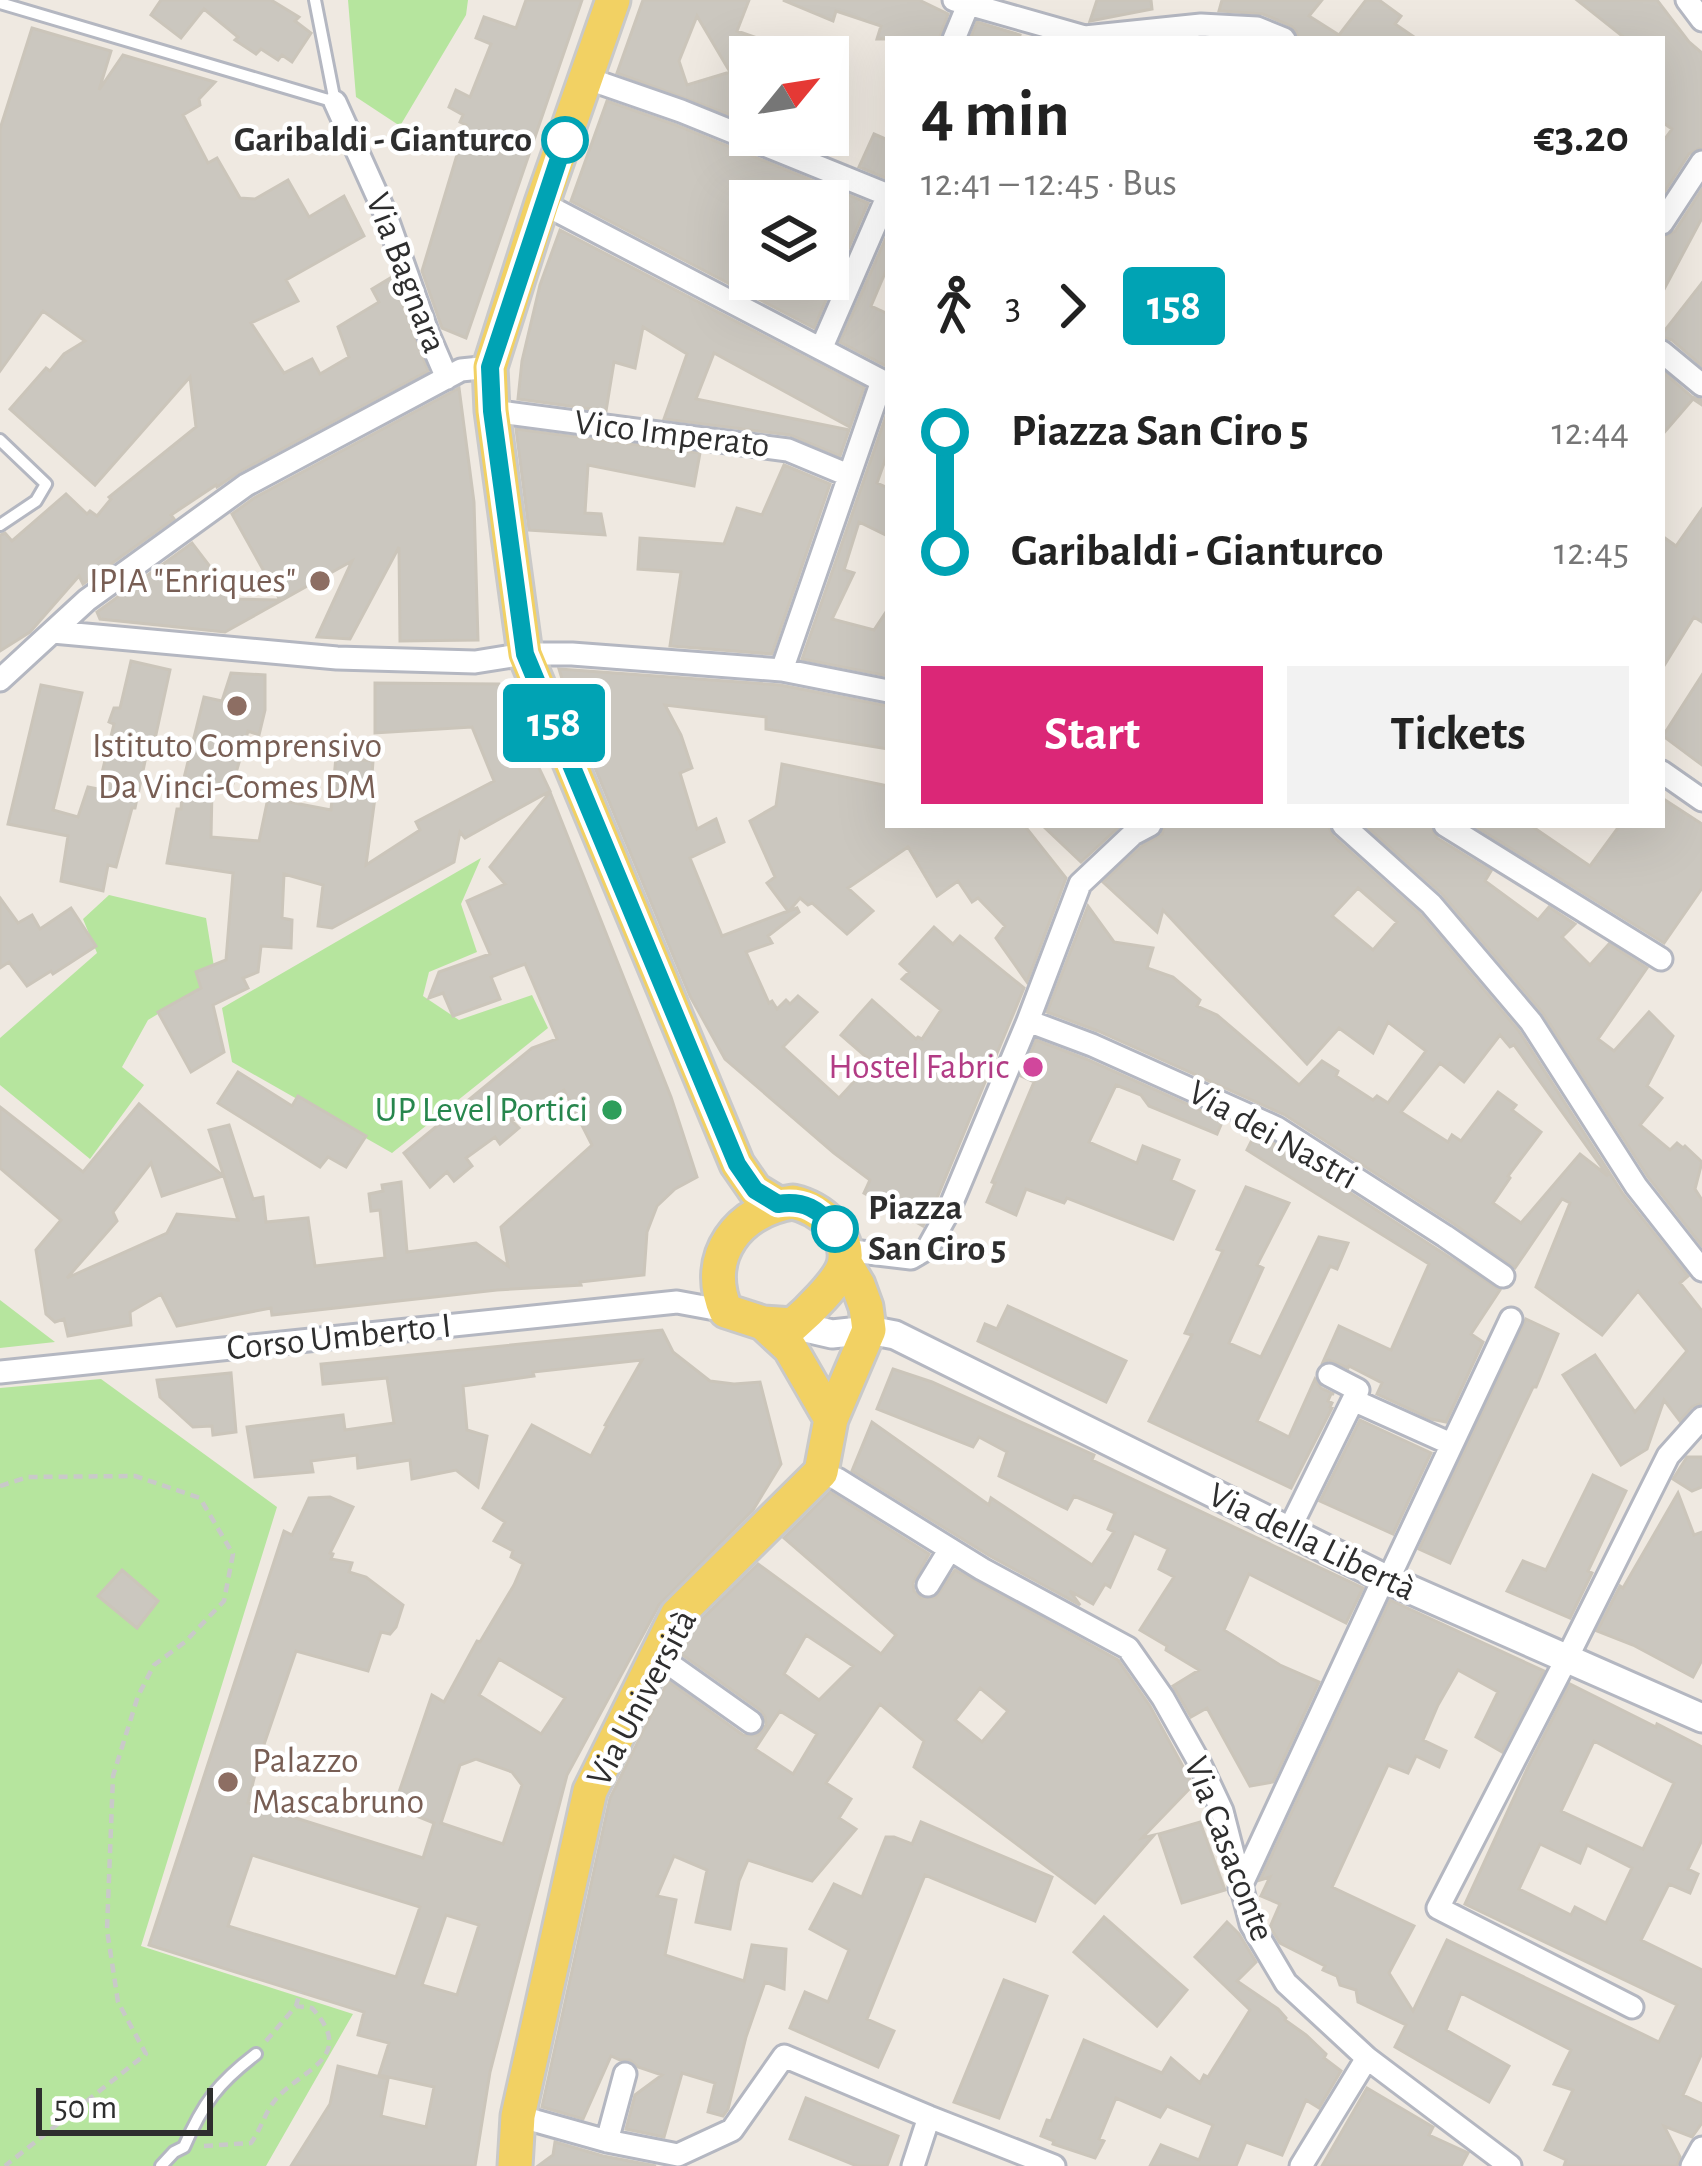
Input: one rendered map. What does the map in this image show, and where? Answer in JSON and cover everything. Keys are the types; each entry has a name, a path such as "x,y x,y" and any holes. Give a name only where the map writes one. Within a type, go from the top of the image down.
{"main road":[{"path":"614,0 490,367 525,654 737,1164 755,1190 778,1204"},
{"path":"737,1164 739,1227"},
{"path":"821,1472 831,1419 868,1330 866,1307 838,1232 823,1214 793,1202 778,1204 739,1227 728,1242 719,1267 723,1294 778,1324 831,1419"},
{"path":"778,1324 833,1283 844,1257"},
{"name":"Via Università","path":"515,2166 518,2116 590,1791 677,1615 821,1472"}],"street":[{"path":"1687,0 1702,20"},
{"path":"955,36 961,3 1003,7 1082,36"},
{"path":"1095,36 1201,25 1257,28 1277,36"},
{"path":"586,78 885,194"},
{"name":"Via Bagnara","path":"335,102 385,212 447,378"},
{"path":"1665,218 1702,162"},
{"path":"821,349 885,202"},
{"path":"542,203 885,383 782,670"},
{"path":"1665,354 1702,385"},
{"path":"0,680 87,599 246,485 461,370 490,367"},
{"name":"Vico Imperato","path":"492,411 788,449 848,476"},
{"path":"53,632 337,658 475,662 525,654 572,654 782,670 885,690"},
{"path":"1665,774 1702,800"},
{"path":"844,1257 911,1258 928,1248 948,1212 1028,1021 1080,884 1144,828"},
{"path":"1346,828 1431,904 1531,1022 1636,1186 1702,1270"},
{"path":"1450,828 1660,959"},
{"name":"Via dei Nastri","path":"1028,1021 1277,1128 1503,1276"},
{"name":"Corso Umberto I","path":"677,1302 723,1294"},
{"name":"Corso Umberto I","path":"0,1372 723,1294"},
{"path":"1240,1888 1511,1318"},
{"name":"Via della Libertà","path":"778,1324 832,1334 868,1330 895,1335 1386,1579 1702,1718"},
{"path":"1288,1532 1358,1390 1329,1375"},
{"path":"1353,1400 1451,1444"},
{"path":"1632,2007 1438,1908 1668,1456 1702,1418"},
{"name":"Via Casaconte","path":"821,1472 1128,1648 1163,1698 1222,1810 1251,1924 1286,1983 1367,2058 1510,2166"},
{"path":"928,1585 950,1549"},
{"path":"658,1656 751,1722"},
{"path":"518,2116 678,2155 732,2130 784,2056 1054,2166"},
{"path":"1301,2166 1367,2058"},
{"path":"607,2141 625,2074"},
{"path":"913,2166 929,2117"},
{"path":"1692,2166 1702,2148"}],"lane":[{"path":"0,3 335,102 316,5 298,0"},
{"path":"0,440 46,484 36,501 0,525"},
{"path":"161,2166 184,2147 199,2113 225,2078 256,2054"}],"path":[{"path":"0,1486 28,1477 135,1476 200,1498 233,1554 224,1601 154,1665 138,1696 113,1776 107,1930 118,2002 146,2054 5,2166"},
{"path":"256,2054 296,2006 300,1992"},
{"path":"184,2147 251,2143 277,2098 319,2066 329,2039 323,2021 312,2008 296,2006"}],"green space":[{"path":"348,0 468,0 466,15 400,126 356,97"},
{"path":"481,858 461,904 477,952 429,972 423,996 459,1020 532,995 548,1028 392,1153 232,1062 222,1008"},
{"path":"109,895 206,918 216,979 148,1020 122,1067 144,1085 90,1159 0,1085 0,1038 97,953 83,919"},
{"path":"0,1300 55,1342 0,1348"},
{"path":"101,1379 277,1507 141,1946 353,2014 266,2166 0,2166 0,1388"}],"building":[{"path":"161,0 271,0 299,17 295,21 311,33 292,62 282,55 278,60 261,49 256,54 235,40 238,37 204,9 181,38 151,15"},
{"path":"526,0 582,0 466,338 442,328 422,271 466,125 460,122 463,115 449,107 456,90 470,97 491,44 476,38 484,17 516,28"},
{"path":"643,0 749,0 737,31 751,36 729,36 729,70 697,16 679,61 687,85 729,72 729,115 617,73"},
{"path":"783,0 919,0 948,14 940,36 877,39 881,26 836,11 833,21"},
{"path":"1097,0 1151,0 1152,9 1090,21"},
{"path":"1222,0 1322,0 1309,16 1339,35 1366,0 1379,0 1401,16 1395,24 1413,36 1298,36 1291,26 1263,14 1219,11"},
{"path":"1577,0 1657,0 1702,53 1702,147 1689,154 1665,191 1665,139 1672,129 1665,124 1665,36 1622,36"},
{"path":"977,22 1020,35 1020,36 971,36"},
{"path":"32,28 111,51 99,90 123,55 215,82 199,99 200,105 183,115 208,163 217,158 240,198 255,199 288,180 309,217 344,196 364,236 286,280 298,301 251,323 284,373 312,359 320,374 349,357 338,327 379,302 372,289 392,277 428,371 216,485 83,584 79,576 30,632 0,651 0,535 5,533 12,541 66,494 87,514 97,516 109,497 196,427 190,377 95,485 10,409 46,368 50,371 64,354 85,341 43,311 0,371 0,129"},
{"path":"607,101 729,147 729,156 752,156 811,180 729,180 729,284 571,201"},
{"path":"874,134 885,139 885,178 859,167"},
{"path":"1702,189 1702,218 1665,287 1665,236 1675,231"},
{"path":"849,195 868,203 849,247"},
{"path":"560,230 864,388 850,427 714,353 696,399 849,430 840,456 790,435 664,419 687,354 643,327 635,368 614,362 606,411 518,399 540,285"},
{"path":"885,240 885,273 871,306 885,313 885,365 840,342"},
{"path":"1702,283 1702,366 1665,338 1665,330"},
{"path":"760,300 826,300 814,328"},
{"path":"1665,374 1702,400 1702,405 1693,399 1665,432"},
{"path":"459,388 474,502 478,640 400,641 399,547 350,639 317,637 352,561 225,632 100,619 97,612 192,543 224,579 234,599 280,600 232,514"},
{"path":"885,419 885,460 877,483 885,487 885,535 859,522 844,570 854,573 832,619 874,630 885,614 885,675 802,659"},
{"path":"516,429 700,453 694,486 588,465 585,513 601,514 605,535 529,530"},
{"path":"784,465 830,484 772,654 670,646 681,572 638,569 640,538 724,544 737,508 762,515"},
{"path":"1702,509 1702,622 1694,617 1665,664 1665,538 1676,546"},
{"path":"131,661 170,670 135,808 116,867 108,865 103,891 61,881 68,836 8,824 41,685 82,693 53,810 78,817 88,787 98,789 114,724 109,722 114,708 120,708"},
{"path":"559,669 780,685 885,705 885,749 766,729 766,717 665,705 692,768 680,773 697,829 716,819 724,842 690,858 722,936 788,911 767,883 775,877 750,821 776,806 782,764 885,785 885,828 1026,828 1066,878 1027,982 996,938 1005,926 978,898 972,902 958,881 937,896 908,847 848,888 873,911 847,934 800,898 789,911 797,908 799,912 768,936 772,943 746,952 769,1003 777,1009 798,996 817,1012 783,1047 839,1098 872,1062 841,1035 872,1000 916,1039 922,1039 941,1010 902,979 909,972 900,964 934,927 953,944 960,936 1024,988 923,1226 864,1193 870,1180 725,1059 690,996 573,715"},
{"path":"231,673 265,675 265,710 259,735 248,731 230,794 212,790 211,837 259,841 268,798 331,810 336,757 373,761 371,789 376,790 366,865 420,830 416,822 494,781 472,727 375,733 375,683 499,684 550,791 465,838 460,832 454,862 332,928 318,926 323,885 284,874 282,918 292,920 291,948 261,946 258,972 243,978 248,988 213,1005 224,1052 191,1072 158,1012 201,988 196,972 226,960 233,873 167,863 204,697 222,701"},
{"path":"1702,675 1702,765 1665,733"},
{"path":"550,792 671,1097 697,1177 657,1206 647,1232 644,1275 272,1315 271,1308 177,1326 161,1294 130,1312 131,1325 68,1336 64,1319 55,1322 46,1314 36,1250 61,1220 0,1168 0,1107 83,1172 139,1104 223,1176 162,1196 151,1163 113,1212 117,1221 67,1278 167,1233 177,1214 238,1220 209,1130 229,1125 253,1199 263,1197 266,1222 308,1218 315,1266 385,1258 380,1210 371,1211 369,1194 383,1191 382,1185 401,1182 407,1252 476,1243 508,1266 501,1227 592,1145 564,1090 512,1121 519,1128 500,1144 495,1137 466,1158 472,1166 454,1181 447,1172 430,1187 404,1153 532,1048 557,1039 525,964 491,977 500,999 453,1016 443,993 429,998 439,972 490,954 467,901 505,884 490,867"},
{"path":"1665,800 1702,824 1702,888 1664,943 1478,828 1534,828 1590,866 1618,828 1665,828"},
{"path":"1045,828 1118,828 1081,862"},
{"path":"1164,828 1329,828 1420,914 1519,1031 1623,1194 1688,1276 1680,1283 1702,1311 1702,1403 1680,1421 1664,1400 1647,1449 1621,1465 1563,1375 1595,1355 1635,1412 1687,1351 1638,1291 1602,1335 1536,1287 1570,1203 1562,1199 1515,1268 1285,1115 1047,1012 1088,906 1114,942 1153,948 1147,968 1173,977 1200,1000 1197,1006 1217,1015 1299,1085 1322,1061 1373,1100 1377,1096 1388,1103 1426,1051 1388,1022 1373,1053 1339,1028 1307,1064 1163,910 1157,932 1103,882","holes":["1358,888 1397,922 1373,950 1332,916","1500,1035 1510,1047 1514,1045 1608,1176 1580,1154 1521,1223 1493,1203 1541,1132 1512,1110 1516,1105 1498,1092 1461,1141 1452,1135 1448,1142 1401,1112 1440,1063 1464,1082"]},
{"path":"1368,828 1432,828 1437,838 1491,871 1485,881 1538,920 1549,907 1575,924 1562,937 1590,965 1609,944 1647,968 1598,1039 1614,1051 1649,1012 1673,1036 1647,1086 1662,1098 1640,1125 1670,1150 1677,1143 1685,1146 1702,1162 1695,1189 1702,1200 1702,1246 1648,1177 1542,1012 1442,894"},
{"path":"0,898 18,923 32,915 40,929 71,908 96,946 27,986 9,962 0,968"},
{"path":"1036,1040 1223,1120 1217,1134 1149,1106 1141,1095 1116,1085 1089,1142 1137,1163 1143,1146 1179,1160 1171,1180 1194,1191 1173,1239 1067,1198 1064,1203 1026,1189 1016,1215 987,1202 1034,1082 1021,1076"},
{"path":"238,1072 292,1106 298,1096 366,1136 346,1167 328,1157 320,1167 218,1103"},
{"path":"1255,1134 1500,1290 1471,1334 1483,1342 1446,1422 1377,1394 1382,1383 1349,1366 1323,1362 1339,1326 1391,1350 1429,1264 1247,1150"},
{"path":"1246,1187 1289,1203 1257,1265 1263,1268 1229,1343 1261,1357 1319,1237 1348,1243 1337,1269 1330,1266 1257,1421 1289,1437 1315,1379 1334,1394 1328,1401 1332,1408 1291,1488 1149,1421 1192,1335 1185,1333"},
{"path":"1008,1306 1126,1361 1106,1402 978,1341 985,1324 997,1329"},
{"path":"1526,1319 1558,1334 1450,1563 1419,1549"},
{"path":"662,1330 673,1352 710,1381 760,1382 781,1464 753,1510 659,1605 567,1775 490,2072 475,2166 291,2166 330,2104 338,2066 388,2079 381,2116 426,2127 434,2087 379,2075 389,2043 358,2035 364,2012 149,1945 284,1531 292,1535 309,1498 330,1497 353,1507 331,1559 352,1563 349,1572 366,1577 403,1605 396,1627 390,1634 381,1632 368,1671 296,1651 248,1803 423,1858 434,1823 394,1807 432,1695 444,1702 523,1564 511,1557 513,1551 494,1541 505,1522 483,1508 532,1425 591,1456 642,1360 533,1372 534,1376 463,1386 467,1430 487,1436 478,1487 456,1470 412,1479 410,1460 358,1468 357,1455 311,1461 313,1472 255,1477 247,1427 343,1415 345,1430 394,1423 387,1378 323,1384 321,1364","holes":["499,1659 565,1698 541,1734 479,1695","476,1759 512,1772 522,1785 503,1844 441,1823 460,1765","252,1855 420,1907 396,1977 228,1926","446,1915 479,1925 457,1995 422,1985"]},
{"path":"893,1369 1094,1455 1092,1460 1363,1588 1346,1623 1249,1574 1224,1630 1280,1665 1319,1682 1273,1782 1250,1786 1207,1708 1191,1717 1173,1686 1199,1670 1140,1630 1174,1577 1159,1569 1168,1549 1134,1533 1110,1587 1105,1584 1093,1604 1070,1591 1080,1605 852,1471 872,1422 989,1505 991,1498 1092,1565 1114,1532 1108,1529 1115,1513 1074,1496 1067,1509 999,1476 1007,1452 979,1437 973,1447 877,1409"},
{"path":"231,1373 236,1432 213,1435 212,1426 193,1427 160,1397 157,1380"},
{"path":"1360,1420 1431,1453 1393,1534 1320,1501"},
{"path":"1687,1457 1702,1457 1702,1487 1692,1491 1673,1479"},
{"path":"1593,1475 1626,1491 1570,1618 1507,1591 1523,1561 1546,1570"},
{"path":"830,1492 929,1554 913,1583 921,1598 936,1597 955,1570 1118,1660 1150,1706 1193,1785 1142,1838 1154,1835 1095,1903 914,1767 924,1741 880,1704 826,1783 851,1799 839,1818 856,1829 812,1881 748,1860 730,1929 696,1922 707,1870 674,1856 657,1896 676,1900 665,1955 744,1981 752,1945 786,1949 784,1989 765,1982 723,2116 708,2112 715,2083 682,2073 664,2137 626,2129 635,2095 662,2075 611,2056 583,2119 542,2107 610,1798 668,1681 743,1735 758,1735 766,1725 760,1710 681,1654 694,1627 758,1564 881,1654 896,1635 784,1538","holes":["806,1635 853,1666 819,1700 784,1674","980,1688 1008,1711 982,1742 955,1720","780,1711 817,1734 793,1774 755,1749"]},
{"path":"1678,1493 1694,1535 1702,1532 1702,1660 1693,1677 1597,1631"},
{"path":"122,1570 158,1601 137,1628 98,1596"},
{"path":"1390,1600 1544,1671 1502,1752 1476,1737 1498,1692 1458,1670 1423,1740 1446,1751 1439,1767 1416,1756 1408,1773 1388,1765 1332,1887 1414,1926 1389,1973 1413,2011 1447,1940 1659,2042 1677,2005 1465,1904 1570,1684 1702,1747 1702,1840 1688,1869 1698,1874 1690,1893 1669,1884 1641,1940 1702,1970 1702,2053 1683,2095 1702,2104 1702,2123 1692,2137 1664,2126 1680,2157 1677,2166 1564,2166 1566,2160 1545,2150 1573,2090 1554,2084 1571,2050 1461,1993 1446,2030 1509,2066 1489,2102 1395,2047 1406,2025 1358,2002 1356,1990 1340,1985 1337,1976 1323,1970 1325,1966 1280,1943 1270,1927 1280,1904 1261,1896 1270,1877 1260,1880","holes":["1594,1741 1674,1783 1643,1849 1561,1811","1540,1844 1580,1863 1587,1845 1632,1868 1606,1923 1575,1907 1571,1915 1519,1889"]},
{"path":"921,1822 1052,1877 1035,1921 925,1875 867,2019 894,2031 878,2067 790,2028 805,1992 828,2002 849,1950 810,1929 834,1884 862,1897 886,1837 912,1844"},
{"path":"1200,1822 1225,1890 1182,1903 1159,1834"},
{"path":"1104,1917 1187,1990 1157,2026 1074,1952"},
{"path":"1227,1922 1256,1962 1237,1981 1278,2009 1341,2071 1319,2108 1306,2100 1282,2155 1246,2142 1236,2166 1150,2166 1161,2145 1199,2160 1213,2125 1167,2106 1160,2117 1116,2098 1095,2158 1041,2136 1084,2040 1162,2073 1171,2058 1200,2083 1204,2075 1208,2077 1250,2010 1195,1957"},
{"path":"1004,1980 1047,1996 999,2118 954,2102"},
{"path":"1367,2088 1433,2127 1429,2135 1468,2153 1461,2166 1322,2166"},
{"path":"806,2098 898,2136 887,2166 857,2166 790,2139"},
{"path":"555,2142 656,2166 538,2166 553,2155"}],"bus line":[{"name":"158","path":"565,140 490,367 525,654 737,1164 755,1190 778,1204 810,1206 835,1229"}],"place":[{"name":"Garibaldi - Gianturco","path":"565,140"},
{"name":"IPIA \"Enriques\"","path":"320,581"},
{"name":"Istituto Comprensivo Da Vinci-Comes DM","path":"237,706"},
{"name":"Hostel Fabric","path":"1033,1067"},
{"name":"UP Level Portici","path":"612,1110"},
{"name":"Piazza San Ciro 5","path":"835,1229"},
{"name":"Palazzo Mascabruno","path":"228,1782"}]}
